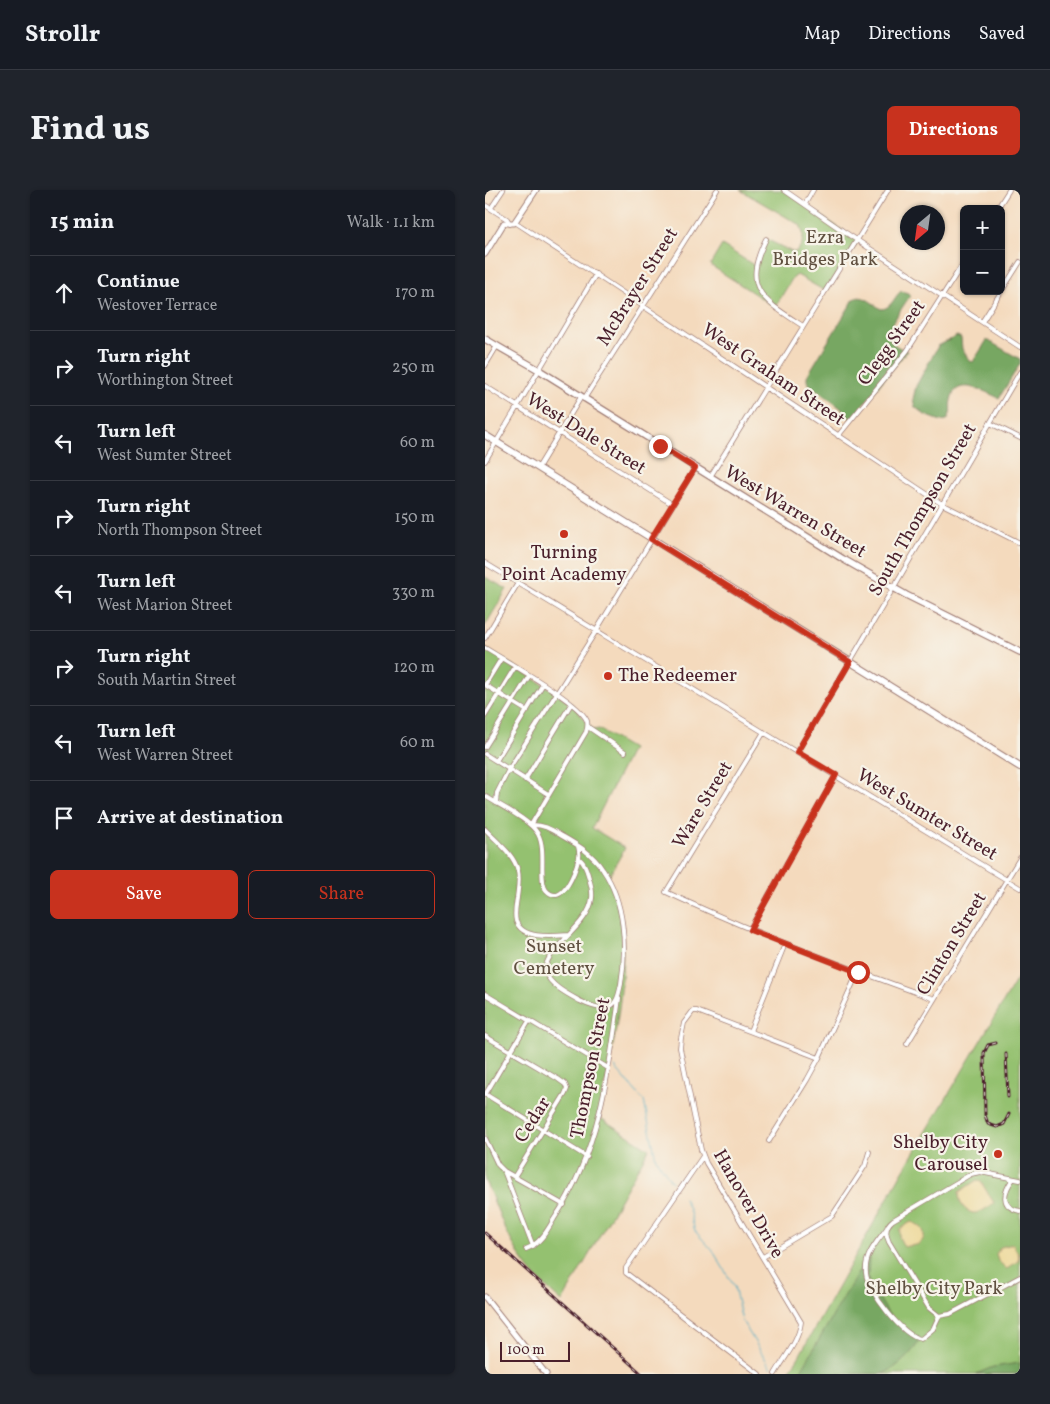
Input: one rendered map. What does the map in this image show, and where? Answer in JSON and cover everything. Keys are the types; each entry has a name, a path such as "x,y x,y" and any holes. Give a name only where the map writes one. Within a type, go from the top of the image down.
{"main road":[{"name":"West Warren Street","path":"485,339 539,370 826,549 893,588 1020,652"},
{"path":"485,435 850,662 1019,764"}],"street":[{"path":"491,208 503,190"},
{"path":"485,254 504,223 512,223 536,190"},
{"name":"McBrayer Street","path":"538,468 717,190"},
{"path":"784,190 1020,347"},
{"path":"805,204 813,190"},
{"path":"709,477 858,241 888,190"},
{"path":"1000,205 1009,190"},
{"name":"West Graham Street","path":"485,204 512,223 596,274 942,504 1020,543"},
{"path":"766,239 755,266 759,290 769,302 803,326"},
{"path":"982,322 1020,262"},
{"name":"Clegg Street","path":"839,436 907,351 960,268"},
{"path":"485,460 596,274"},
{"path":"485,366 497,346"},
{"name":"South Thompson Street","path":"797,752 1020,372"},
{"name":"West Dale Street","path":"485,386 672,504"},
{"path":"990,423 1020,438"},
{"path":"496,803 497,793 509,770 695,468"},
{"name":"West Sumter Street","path":"485,563 1020,888"},
{"path":"485,638 518,584"},
{"path":"485,648 557,693 585,717 588,727 625,752"},
{"path":"501,659 485,685 527,711"},
{"path":"485,716 515,667"},
{"path":"485,747 529,676"},
{"path":"496,761 543,684"},
{"path":"525,780 571,704"},
{"path":"578,846 579,858 568,887 564,892 557,895 547,892 542,880 542,847 537,833 531,825 588,727"},
{"name":"Ware Street","path":"750,930 666,892 764,732"},
{"path":"485,754 548,794"},
{"path":"836,775 750,930 934,999"},
{"name":"Thompson Street","path":"485,796 531,825 546,827 578,846 591,855 603,870 613,887 623,932 624,964 616,1001 611,1006 596,1007 561,990 549,980 545,972 546,963 569,936"},
{"path":"485,828 514,861 518,871 517,922 525,931 537,935 569,936 582,920 592,899 584,864 579,858"},
{"name":"Clinton Street","path":"907,1044 1020,858"},
{"path":"785,944 750,1031 819,1058"},
{"path":"769,1141 819,1058 858,972"},
{"name":"Thompson Street","path":"526,1249 540,1240 564,1206 587,1157 597,1125 614,1037 619,990"},
{"path":"485,994 608,1068"},
{"name":"Hanover Drive","path":"750,1031 693,1011 685,1023 680,1048 703,1156 801,1322 795,1342 775,1373"},
{"path":"529,1020 485,1094 587,1157"},
{"path":"485,1036 511,1052"},
{"name":"Cedar","path":"511,1052 558,1079 566,1087 567,1092 514,1177"},
{"path":"485,1138 498,1165 504,1171 564,1206"},
{"path":"763,1257 832,1216 865,1166 869,1152"},
{"path":"703,1156 626,1268 626,1273 759,1374"},
{"path":"504,1171 533,1246"},
{"path":"939,1316 929,1334 921,1339 915,1338 905,1331 888,1313 868,1280 866,1267 869,1254 893,1220 971,1174 980,1172 1020,1180"},
{"path":"1013,1179 1006,1188 1005,1198 1011,1207 1020,1211"},
{"path":"887,1228 889,1242 929,1308 939,1316 950,1314 1020,1276"},
{"path":"485,1297 546,1374"}],"green space":[{"name":"Ezra Bridges Park","path":"740,190 784,190 858,241 825,291 797,275 792,279 775,307 710,265 722,245 755,266 766,239 792,252 796,252 799,249 802,242 803,232 800,225"},
{"path":"901,291 908,293 910,296 896,317 889,335 893,344 907,351 851,420 846,412 810,385 807,381 807,376 854,299 864,298 881,309 890,305"},
{"path":"957,336 961,338 962,349 970,361 973,362 987,340 1020,359 1020,364 999,398 972,387 959,388 954,392 951,400 949,417 947,420 941,421 925,415 915,407 913,399 916,386 938,346"},
{"path":"485,577 507,589 485,626"},
{"name":"Sunset Cemetery","path":"485,648 557,693 574,706 593,730 599,729 632,749 592,828 625,848 608,878 617,905 622,934 623,965 616,1028 599,1117 649,1149 562,1302 537,1278 520,1257 507,1233 485,1181"},
{"name":"Shelby City Park","path":"1020,974 1020,1374 787,1374 797,1360 900,1176"},
{"path":"869,1254 868,1280 888,1313 897,1324 921,1339 904,1360 882,1374 799,1374"},
{"path":"1020,1363 1020,1374 976,1374 993,1367"}],"sand":[{"path":"977,1180 981,1182 994,1203 982,1211 973,1213 962,1206 959,1192"},
{"path":"911,1222 921,1227 924,1237 918,1244 904,1247 899,1237 900,1229"},
{"path":"1013,1244 1019,1256 1018,1261 1007,1269 998,1261 996,1254 1001,1247"}],"waterway":[{"path":"615,1067 644,1101 656,1159 672,1182"},
{"path":"684,1198 695,1231 713,1251 734,1286 742,1321 771,1368"}],"railway":[{"path":"996,1043 988,1045 984,1053 985,1115 988,1124 997,1127 1004,1124 1009,1114"},
{"path":"1006,1054 1008,1097"},
{"path":"485,1233 642,1374"}],"place":[{"name":"Turning Point Academy","path":"564,534"},
{"name":"The Redeemer","path":"608,676"},
{"name":"Shelby City Carousel","path":"998,1154"}],"route":[{"path":"660,446 695,468 651,539 850,662 797,752 836,775 750,930 858,972"}]}
